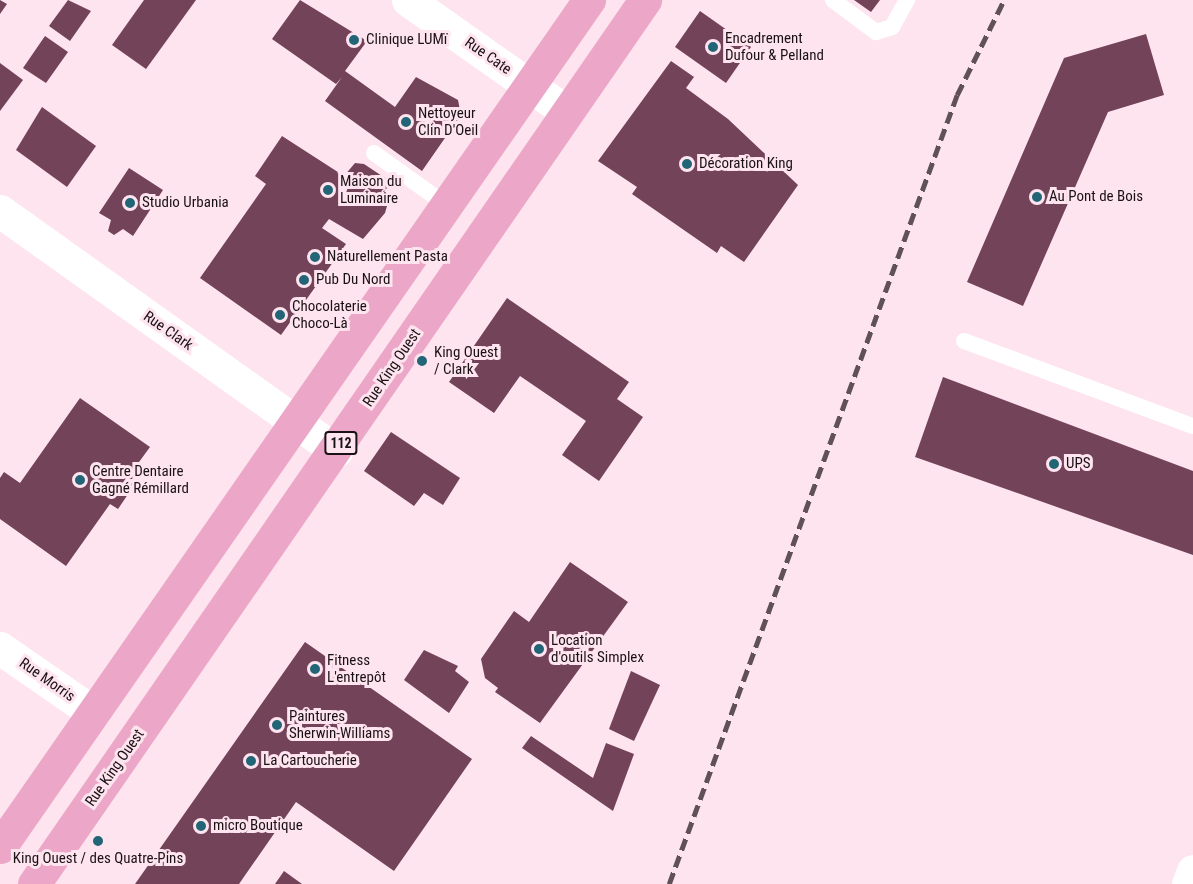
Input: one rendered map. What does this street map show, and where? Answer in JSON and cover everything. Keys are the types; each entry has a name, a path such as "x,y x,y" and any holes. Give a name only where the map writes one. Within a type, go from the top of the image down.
{"main road":[{"path":"0,847 589,0"},
{"name":"Rue King Ouest","path":"34,884 336,451 645,0"}],"street":[{"name":"Rue Cate","path":"408,0 567,112"},
{"name":"Rue Clark","path":"0,211 336,451"},
{"name":"Rue Morris","path":"0,648 93,713"},
{"path":"1188,884 1193,871"}],"lane":[{"path":"833,0 876,32 892,27 907,0"},
{"path":"374,153 445,204"},
{"path":"964,341 1193,426"}],"building":[{"path":"0,0 7,4 0,14"},
{"path":"68,0 91,11 70,41 49,26"},
{"path":"144,0 196,0 146,69 112,45"},
{"name":"Nettoyeur Clin D'Oeil","path":"300,0 367,41 345,71 395,107 416,77 458,100 461,115 422,171 325,101 342,77 336,84 272,39"},
{"path":"854,0 880,0 871,12"},
{"name":"Encadrement Dufour & Pelland","path":"700,11 751,47 726,83 675,47"},
{"name":"Au Pont de Bois","path":"1146,34 1164,95 1108,112 1023,306 967,282 1064,58"},
{"path":"45,36 68,52 46,83 23,68"},
{"name":"Décoration King","path":"671,61 694,77 686,88 728,119 798,185 744,262 721,246 717,253 632,194 637,187 598,161"},
{"path":"0,63 23,80 0,111"},
{"path":"42,107 96,146 67,187 16,150"},
{"path":"282,136 344,176 355,163 364,164 391,182 382,195 389,199 385,213 363,239 329,219 322,228 346,244 281,335 200,278 266,184 255,176"},
{"name":"Studio Urbania","path":"129,168 163,190 133,236 123,229 114,235 108,231 111,220 99,213"},
{"path":"507,298 629,382 617,399 643,417 599,481 562,455 586,421 520,376 494,413 449,382"},
{"name":"UPS","path":"943,377 1193,471 1193,555 915,457"},
{"name":"Centre Dentaire Gagné Rémillard","path":"80,398 150,447 131,473 139,478 118,509 110,504 66,566 0,519 0,478 4,472 20,483"},
{"path":"391,432 460,478 443,505 424,493 414,506 364,471"},
{"name":"Location d'outils Simplex","path":"570,562 628,602 540,723 495,692 498,688 485,678 481,659 514,611 529,622"},
{"path":"305,642 472,759 394,871 296,802 239,884 135,884"},
{"path":"424,650 458,666 455,671 469,682 449,713 404,680"},
{"path":"631,671 660,685 634,741 609,729"},
{"path":"531,736 593,778 606,743 634,754 613,811 522,748"},
{"path":"284,871 302,884 275,884"}],"railway":[{"path":"669,884 957,95 1004,0"}],"place":[{"name":"Clinique LUMï","path":"354,40"},
{"name":"Encadrement Dufour & Pelland","path":"713,47"},
{"name":"Nettoyeur Clin D'Oeil","path":"406,122"},
{"name":"Décoration King","path":"687,164"},
{"name":"Maison du Luminaire","path":"328,190"},
{"name":"Au Pont de Bois","path":"1037,197"},
{"name":"Studio Urbania","path":"130,203"},
{"name":"Naturellement Pasta","path":"315,257"},
{"name":"Pub Du Nord","path":"304,280"},
{"name":"Chocolaterie Choco-Là","path":"280,315"},
{"name":"King Ouest / Clark","path":"422,361"},
{"name":"UPS","path":"1054,464"},
{"name":"Centre Dentaire Gagné Rémillard","path":"80,480"},
{"name":"Location d'outils Simplex","path":"539,649"},
{"name":"Fitness L'entrepôt","path":"315,669"},
{"name":"Paintures Sherwin-Williams","path":"277,725"},
{"name":"La Cartoucherie","path":"251,761"},
{"name":"micro Boutique","path":"201,826"},
{"name":"King Ouest / des Quatre-Pins","path":"98,841"}]}
